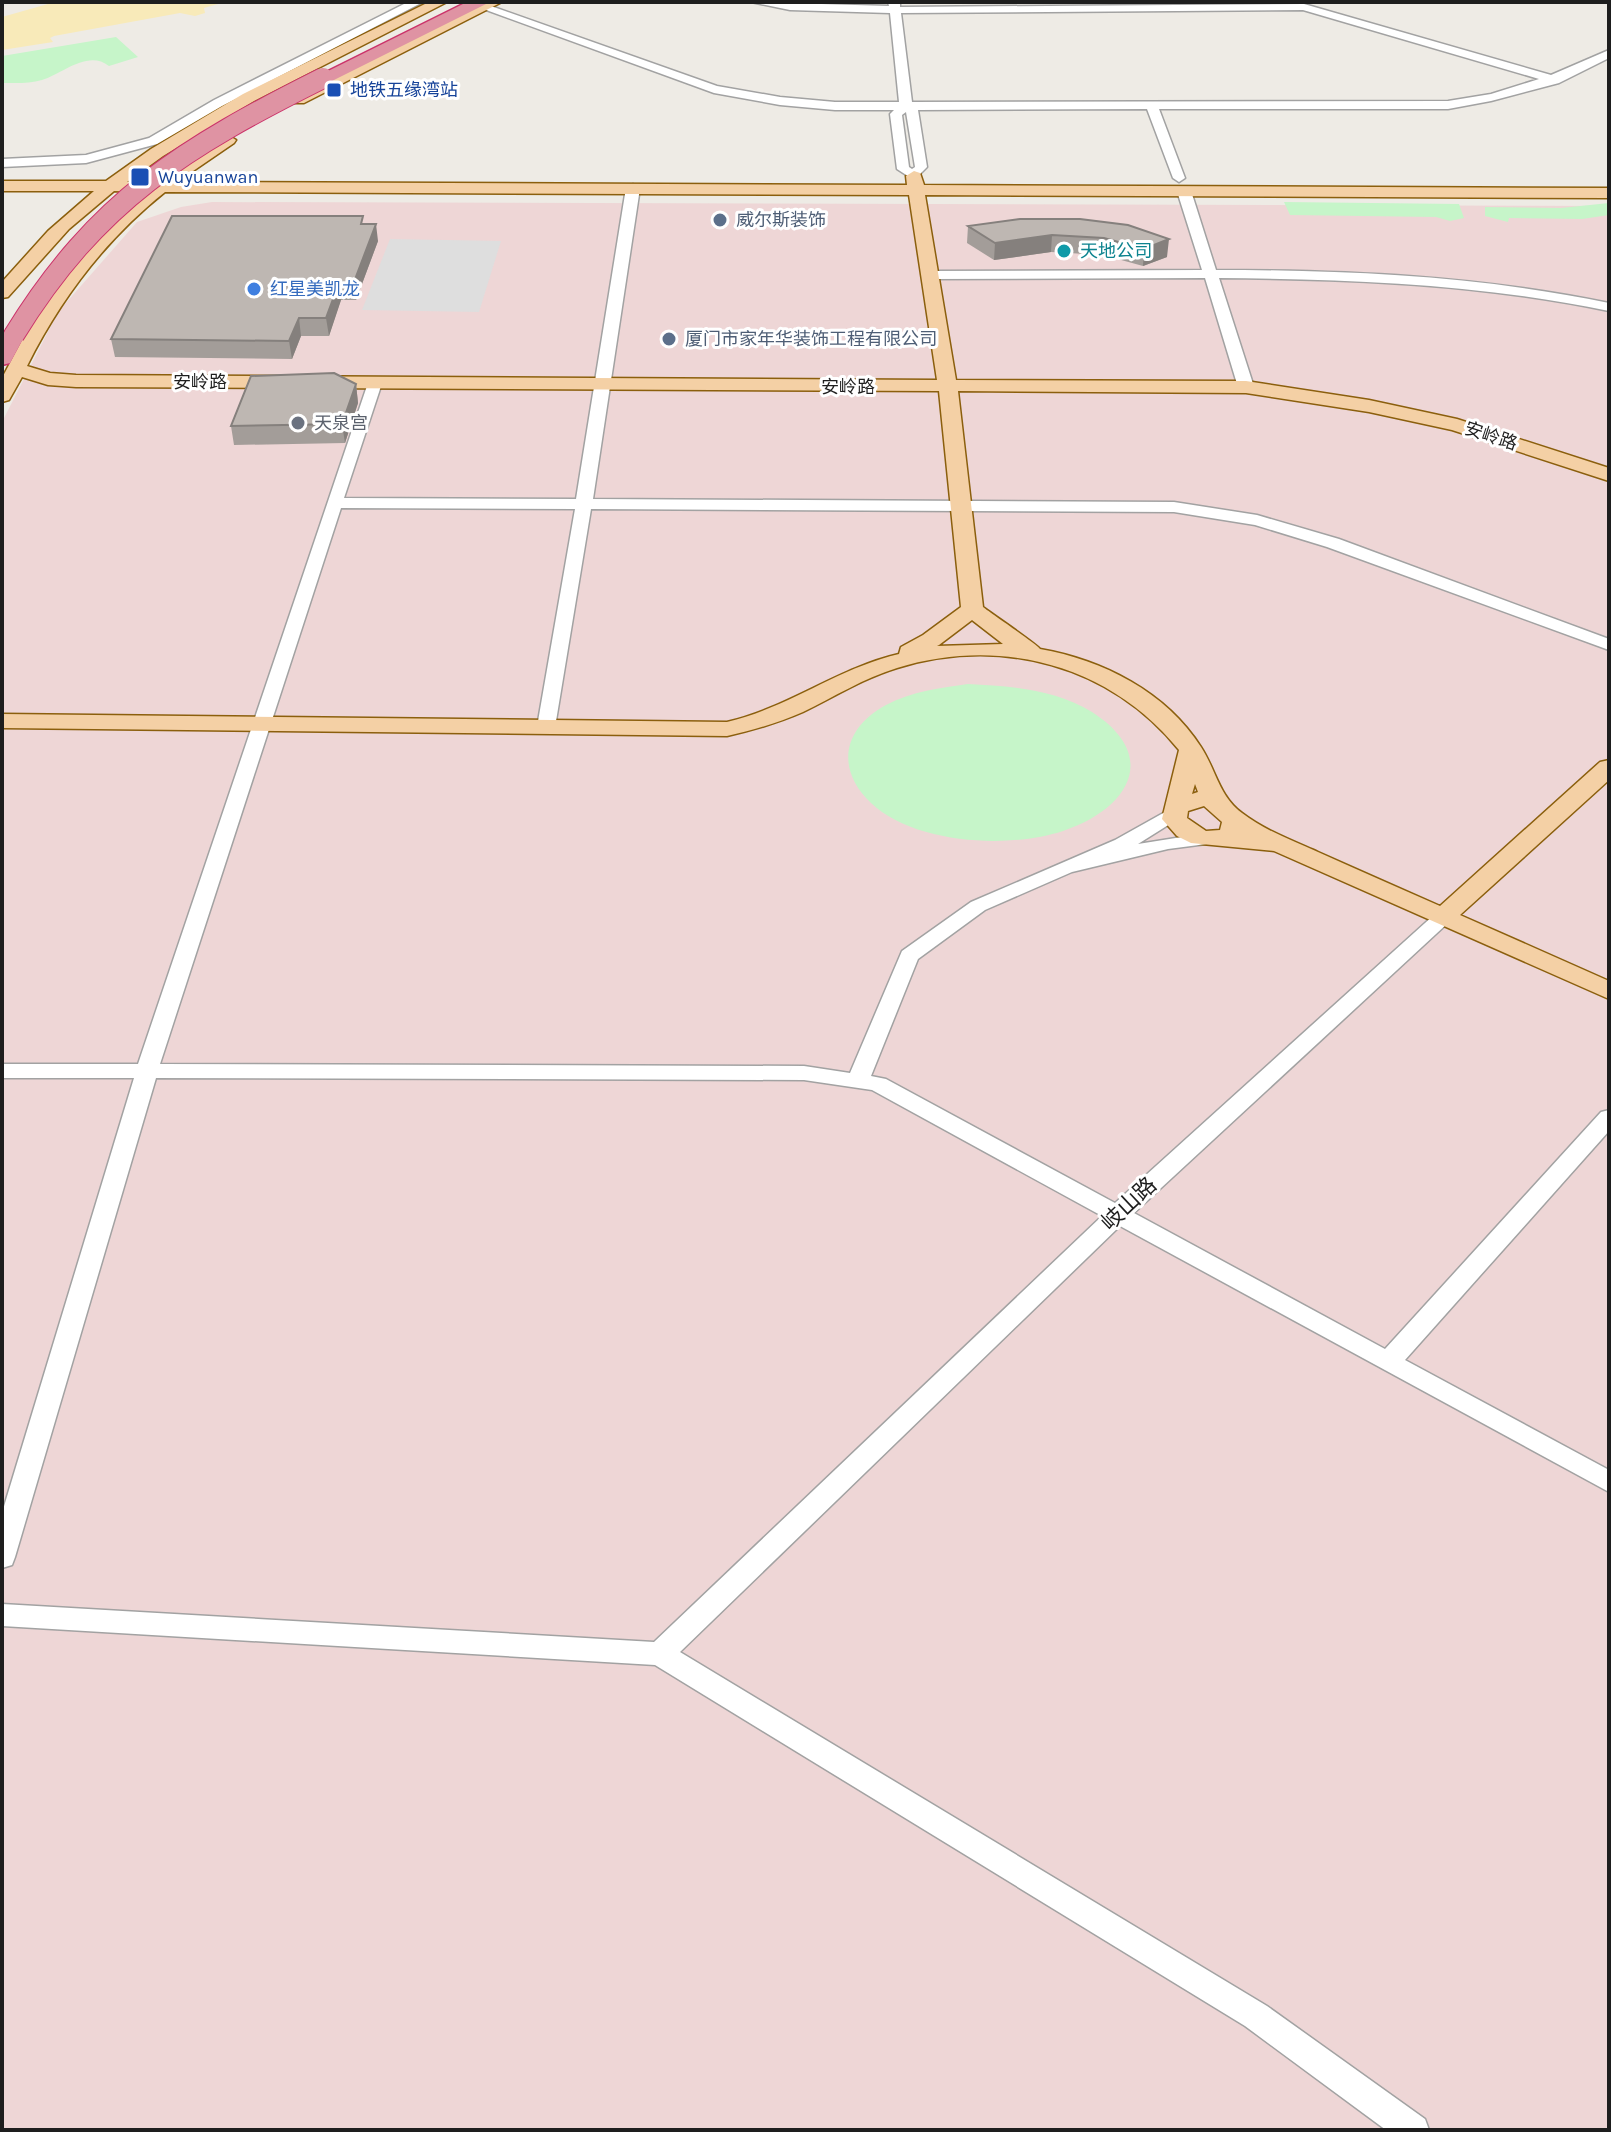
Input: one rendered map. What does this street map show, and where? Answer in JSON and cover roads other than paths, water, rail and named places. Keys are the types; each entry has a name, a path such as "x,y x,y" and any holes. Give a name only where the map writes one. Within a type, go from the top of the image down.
{"highway":[{"path":"319,73 463,2"},
{"path":"319,73 487,4"},
{"path":"9,363 8,329 82,239 140,187 203,142 319,73 415,9"},
{"path":"319,73 441,27"}],"main road":[{"path":"2,293 73,217 163,150 280,80 415,9 440,2"},
{"path":"2,397 9,363 68,281 147,196 215,147 273,112 487,4"},
{"path":"215,147 216,159 229,168 277,177"},
{"path":"2,176 99,169 163,150"},
{"path":"2,176 120,182"},
{"path":"2,187 277,177 1609,190"},
{"path":"1080,189 1181,184 1609,181"},
{"path":"167,182 241,187 633,188 916,183 1080,189 1252,186 1609,190"},
{"path":"916,183 948,388 972,609 1007,637 1040,654 1099,674 1141,694 1165,714 1191,749 1215,802 1222,832"},
{"path":"2,187 64,197 76,206 73,217"},
{"path":"111,233 160,204 241,187"},
{"path":"9,363 48,379 76,381"},
{"path":"2,397 39,384 76,381"},
{"name":"安岭路","path":"76,381 948,388 1246,387 1369,406 1457,425 1609,475"},
{"path":"2,721 698,731 758,724 890,663 931,640 972,609"},
{"path":"890,663 926,655 981,650 1040,654"},
{"path":"1191,749 1176,810 1178,825 1279,844 1609,991"},
{"name":"岐山路","path":"1442,918 1609,767"},
{"path":"1176,810 1195,799 1215,802"}],"street":[{"path":"757,2 790,7 1304,7 1555,80"},
{"path":"1304,7 1318,2"},
{"path":"487,4 714,89 780,101 835,106 1448,105 1496,99 1555,80 1609,54"},
{"path":"894,6 906,106"},
{"path":"2,163 86,159 153,141 232,96 415,9"},
{"path":"906,106 896,114 903,169 916,183"},
{"path":"1152,106 1181,184 1246,387"},
{"path":"546,727 604,385 633,188"},
{"path":"930,275 1405,277 1500,287 1609,307"},
{"path":"2,1557 147,1071 374,383"},
{"path":"334,503 1174,507 1257,520 1333,543 1609,645"},
{"path":"858,1080 909,956 978,906 1127,845 1153,830 1176,810"},
{"path":"1065,868 1222,832"},
{"name":"岐山路","path":"660,1654 1119,1213 1442,918"},
{"path":"2,1071 804,1073 878,1084 1609,1482"},
{"path":"1389,1361 1609,1117"},
{"path":"2,1615 660,1654 1256,2016 1413,2130"}],"place":[{"name":"地铁五缘湾站","path":"334,90"},
{"name":"Wuyuanwan","path":"140,177"},
{"name":"威尔斯装饰","path":"720,220"},
{"name":"天地公司","path":"1064,251"},
{"name":"红星美凯龙","path":"254,289"},
{"name":"厦门市家年华装饰工程有限公司","path":"669,339"},
{"name":"天泉宫","path":"298,423"}]}
